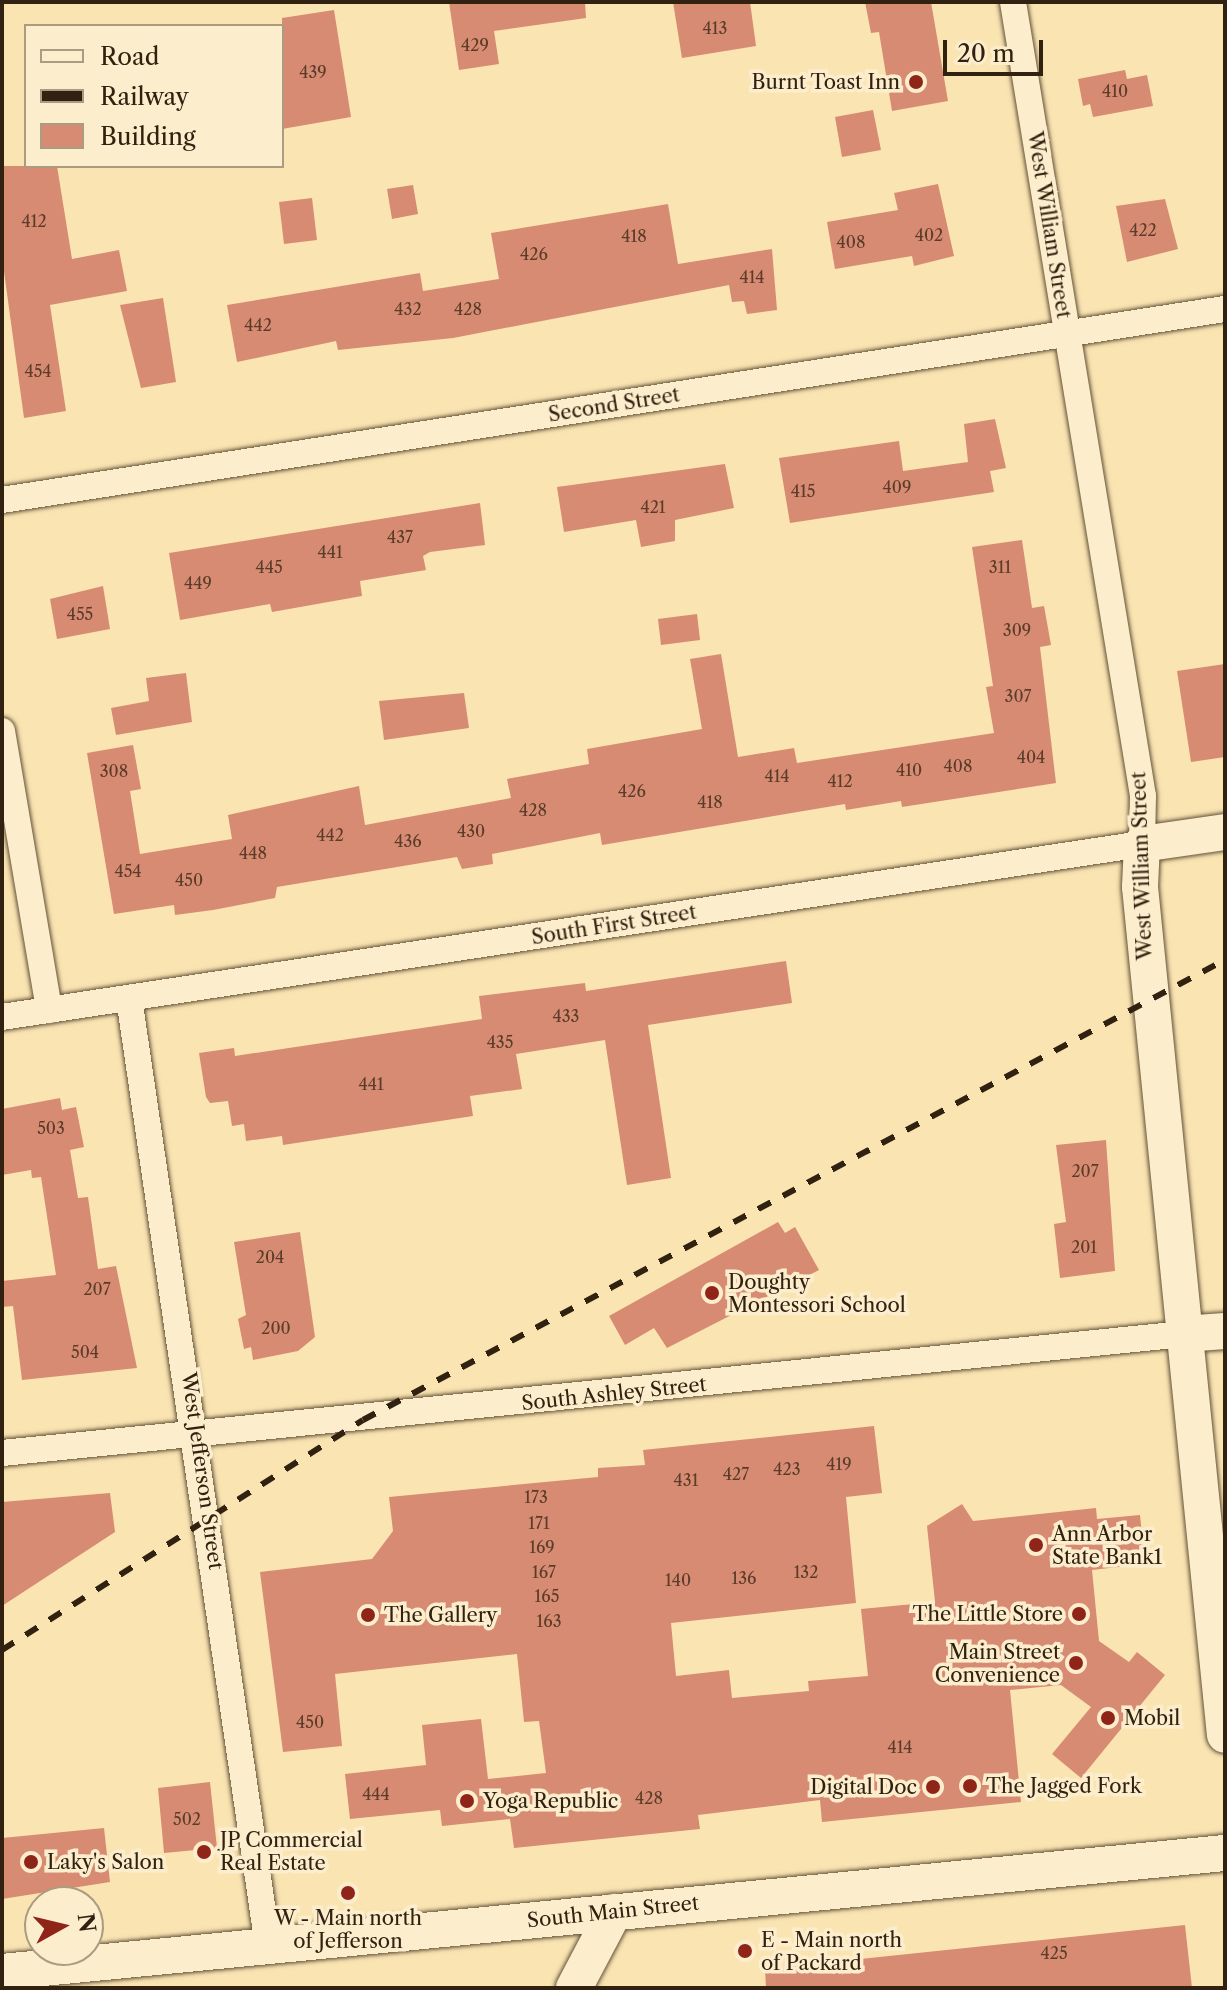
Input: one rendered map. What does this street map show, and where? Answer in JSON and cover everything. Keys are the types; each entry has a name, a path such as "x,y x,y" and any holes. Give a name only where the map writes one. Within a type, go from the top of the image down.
{"main road":[{"name":"South First Street","path":"1142,844 1225,832"},
{"name":"West William Street","path":"1142,844 1148,1004 1225,1735"},
{"name":"South Ashley Street","path":"1183,1334 1225,1331"},
{"name":"South Main Street","path":"2,1972 1225,1853"},
{"path":"574,1988 614,1912"}],"street":[{"name":"West William Street","path":"1013,2 1143,796 1142,844"},
{"name":"Second Street","path":"2,500 1225,309"},
{"path":"2,731 49,1010"},
{"name":"South First Street","path":"2,1017 1142,844"},
{"name":"West Jefferson Street","path":"129,998 197,1432 268,1946"},
{"name":"South Ashley Street","path":"2,1453 197,1432 376,1419 1183,1334"}],"building":[{"path":"449,2 585,2 586,18 494,31 499,64 459,70"},
{"path":"673,2 750,2 756,46 682,58"},
{"path":"865,2 931,2 948,101 892,111 879,32 871,33"},
{"path":"334,10 351,117 284,129 282,18"},
{"path":"1125,70 1127,79 1147,75 1153,106 1093,117 1090,104 1083,106 1078,79"},
{"path":"873,110 881,150 842,157 835,117"},
{"path":"2,166 57,168 72,259 119,250 127,291 50,305 66,411 24,418 2,257"},
{"path":"938,184 954,256 914,266 912,256 835,269 827,222 898,210 894,193"},
{"path":"413,185 418,214 392,219 387,189"},
{"path":"312,198 317,240 284,244 279,202"},
{"path":"1165,199 1178,249 1127,262 1116,206"},
{"path":"668,204 678,264 772,249 777,310 747,314 744,301 732,302 729,285 453,338 338,350 336,341 237,362 227,305 420,273 423,291 499,279 491,233"},
{"path":"163,298 176,382 141,388 120,305"},
{"path":"995,419 1006,468 990,471 994,492 790,523 779,458 899,441 903,471 968,462 964,424"},
{"path":"725,464 734,508 675,520 675,541 641,547 636,520 564,532 557,487"},
{"path":"480,503 485,545 430,552 423,556 426,570 360,581 362,596 272,612 270,604 180,620 169,553"},
{"path":"1022,540 1032,608 1044,606 1051,645 1040,647 1056,783 902,807 901,801 846,810 845,804 602,845 600,833 492,854 493,864 462,869 457,857 277,887 275,898 213,910 175,915 174,905 114,914 87,753 133,745 141,789 130,791 140,854 232,839 228,815 359,786 365,825 511,798 507,779 589,764 587,749 702,729 690,659 721,654 738,757 794,748 797,763 994,733 986,687 993,686 972,547"},
{"path":"103,586 110,629 57,639 50,599"},
{"path":"697,614 700,640 661,645 658,619"},
{"path":"1225,664 1225,757 1191,762 1177,671"},
{"path":"186,673 192,722 116,735 111,708 149,701 146,678"},
{"path":"464,693 469,728 384,740 379,701"},
{"path":"786,961 792,1003 648,1025 671,1178 627,1185 605,1040 516,1054 522,1089 470,1096 473,1116 283,1145 282,1136 246,1141 244,1124 232,1126 228,1101 210,1103 206,1097 199,1053 234,1048 235,1056 482,1019 479,996 585,983 586,991"},
{"path":"60,1098 62,1110 76,1107 84,1147 70,1150 78,1198 88,1197 98,1269 116,1266 137,1368 22,1380 13,1306 2,1307 2,1281 56,1275 41,1177 32,1178 31,1170 2,1175 2,1109"},
{"path":"1106,1140 1115,1271 1060,1278 1054,1224 1066,1222 1056,1145"},
{"name":"Doughty Montessori School","path":"778,1222 785,1233 795,1227 819,1270 667,1348 654,1328 625,1345 609,1316"},
{"path":"300,1232 315,1337 298,1351 253,1360 251,1347 244,1349 238,1319 246,1315 234,1242"},
{"path":"874,1426 882,1493 846,1497 856,1603 671,1623 676,1676 729,1670 732,1698 809,1691 808,1681 868,1676 861,1609 935,1602 927,1526 962,1504 973,1521 1096,1508 1097,1519 1140,1515 1145,1564 1092,1570 1099,1641 1129,1662 1137,1652 1165,1675 1081,1778 1052,1754 1091,1707 1061,1685 1010,1690 1021,1802 822,1822 820,1800 698,1815 700,1829 514,1848 510,1819 442,1826 440,1810 350,1819 345,1774 426,1765 422,1725 481,1719 488,1779 546,1773 539,1721 524,1722 517,1654 335,1674 342,1746 283,1752 260,1572 372,1559 393,1531 389,1497 598,1477 598,1468 645,1465 643,1450"},
{"path":"110,1493 115,1532 2,1606 2,1502"},
{"path":"210,1782 217,1848 164,1853 158,1788"},
{"path":"104,1828 110,1882 85,1886 24,1886 24,1896 2,1899 2,1838"},
{"path":"1185,1925 1192,1988 766,1988 765,1969"}],"railway":[{"path":"2,1650 363,1420 1225,960"}],"place":[{"name":"Burnt Toast Inn","path":"916,82"},
{"name":"Doughty Montessori School","path":"712,1293"},
{"name":"Ann Arbor State Bank1","path":"1036,1545"},
{"name":"The Little Store","path":"1079,1614"},
{"name":"The Gallery","path":"368,1615"},
{"name":"Main Street Convenience","path":"1076,1663"},
{"name":"Mobil","path":"1108,1718"},
{"name":"The Jagged Fork","path":"970,1786"},
{"name":"Digital Doc","path":"933,1787"},
{"name":"Yoga Republic","path":"467,1801"},
{"name":"JP Commercial Real Estate","path":"204,1852"},
{"name":"Laky's Salon","path":"31,1862"},
{"name":"W - Main north of Jefferson","path":"348,1893"},
{"name":"E - Main north of Packard","path":"745,1951"}]}
